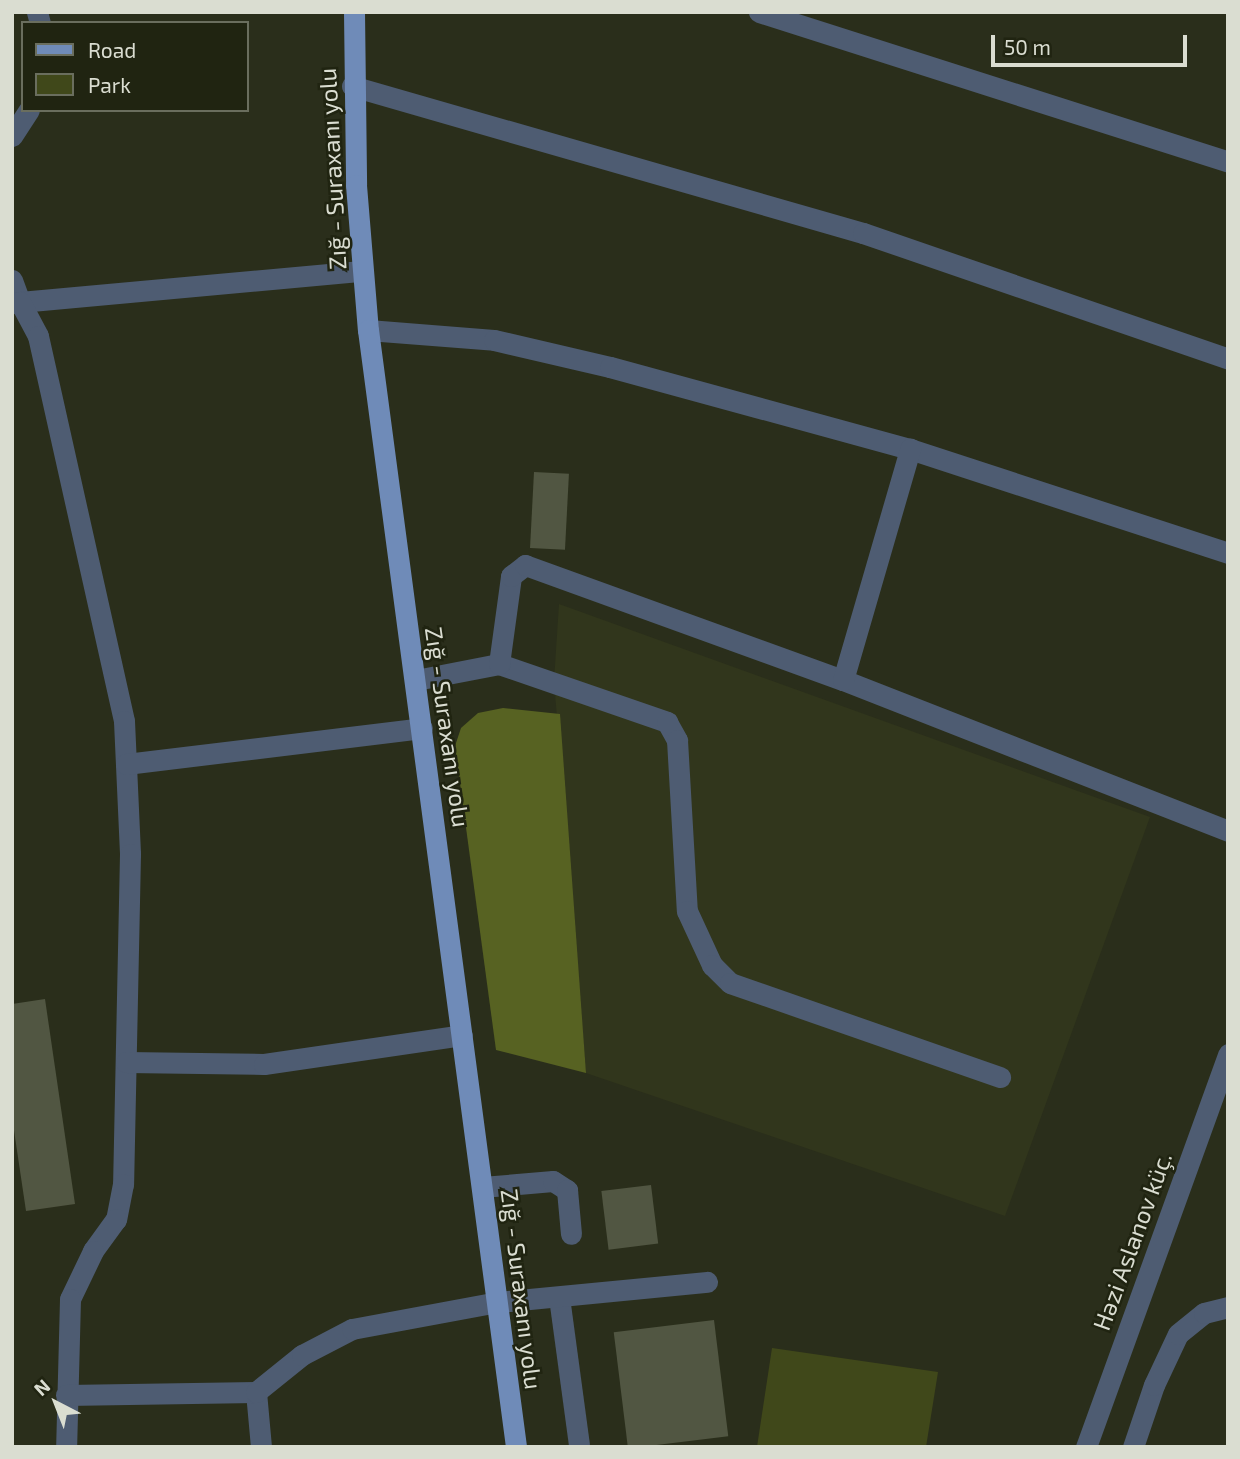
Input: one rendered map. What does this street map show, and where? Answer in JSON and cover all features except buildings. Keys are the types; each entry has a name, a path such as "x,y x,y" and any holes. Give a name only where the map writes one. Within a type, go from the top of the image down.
{"main road":[{"name":"Zığ - Suraxanı yolu","path":"355,12 352,86 362,271 516,1447"}],"street":[{"path":"760,12 1228,162"},
{"path":"352,86 863,233 1228,359"},
{"path":"12,136 28,112"},
{"path":"16,303 362,271"},
{"path":"12,280 16,303 38,336 124,721 126,764 130,854 123,1184 116,1219 93,1251 70,1299 66,1447"},
{"path":"369,330 494,340 910,449 1228,553"},
{"path":"843,680 910,449"},
{"path":"499,664 511,576 525,565 843,680 1228,831"},
{"path":"416,680 499,664 667,722 677,740 687,911 712,965 730,983 1000,1077"},
{"path":"126,764 422,728"},
{"path":"126,1062 264,1064 462,1035"},
{"name":"Həzi Aslanov küç.","path":"1086,1447 1228,1054"},
{"path":"482,1187 553,1181 567,1190 571,1234"},
{"path":"66,1395 256,1392 302,1355 352,1329 498,1303 707,1282"},
{"path":"559,1297 579,1445"},
{"path":"1133,1447 1154,1385 1178,1334 1204,1313 1228,1307"},
{"path":"256,1392 261,1447"}],"shaded area":[{"path":"559,604 1150,817 1005,1216 586,1073 554,681"}],"green space":[{"path":"503,708 560,714 586,1073 496,1050 455,746 461,728 478,713"},
{"path":"772,1348 938,1372 926,1447 757,1447"}]}
